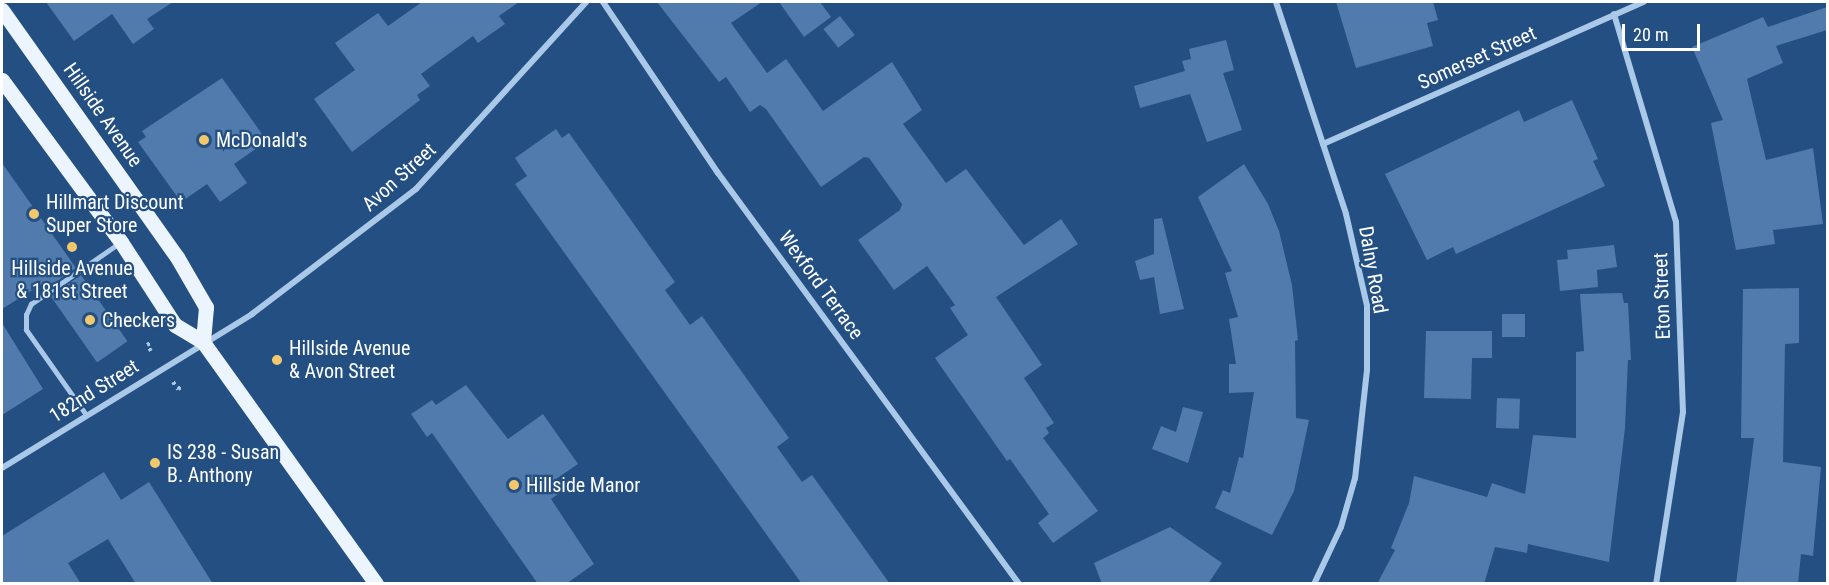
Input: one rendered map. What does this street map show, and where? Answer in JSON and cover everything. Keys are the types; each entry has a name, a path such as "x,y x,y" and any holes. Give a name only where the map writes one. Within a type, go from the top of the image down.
{"main road":[{"name":"Hillside Avenue","path":"2,10 177,257 206,307 203,342"},
{"path":"2,80 121,242 175,326 203,342 375,583"}],"street":[{"name":"Avon Street","path":"203,342 311,272 416,189 586,2"},
{"name":"Wexford Terrace","path":"603,2 718,174 1019,584"},
{"name":"Dalny Road","path":"1276,2 1346,214 1367,306 1367,370 1355,478 1341,527 1314,584"},
{"name":"Somerset Street","path":"1323,144 1644,2"},
{"name":"Eton Street","path":"1614,14 1676,222 1683,412 1656,584"},
{"name":"182nd Street","path":"2,468 203,342"}],"lane":[{"path":"86,415 26,330 26,315 31,303 121,242"}],"path":[{"path":"151,351 147,345 153,342"},
{"path":"172,382 178,389 184,385"}],"building":[{"path":"46,2 173,2 147,19 154,29 133,44 112,14 74,41"},
{"path":"422,2 519,2 499,16 505,24 478,43 473,36 421,74 430,86 417,95 420,100 352,152 314,99 355,70 335,43 378,13 388,26"},
{"path":"657,2 762,2 731,23 767,73 786,59 823,111 892,62 922,110 903,124 946,183 966,169 1024,245 1061,219 1078,244 996,297 1042,365 1024,378 1054,423 1046,428 1049,433 1043,438 1098,511 1053,543 1038,523 1049,514 1010,459 1007,461 935,358 968,335 950,308 955,305 927,266 894,290 858,240 900,210 902,204 869,158 864,157 821,187 766,109 760,105 750,112 726,77 719,82"},
{"path":"779,2 820,2 831,17 804,37"},
{"path":"1336,2 1433,2 1438,20 1427,23 1433,46 1356,68"},
{"path":"1827,7 1827,30 1776,46 1783,63 1747,79 1766,160 1813,148 1823,224 1773,230 1775,244 1736,250 1711,123 1723,120 1692,47 1763,17 1768,27"},
{"path":"840,16 855,35 838,48 823,29"},
{"path":"1226,40 1234,70 1223,73 1242,130 1207,142 1190,94 1140,108 1134,86 1185,71 1182,61 1191,59 1189,49"},
{"name":"McDonald's","path":"222,78 267,141 234,164 247,183 220,202 207,184 181,202 138,142 146,137 142,131"},
{"path":"1572,100 1598,159 1593,161 1605,186 1456,254 1453,247 1427,260 1385,174 1519,110 1524,122"},
{"path":"556,129 562,138 569,133 675,282 665,290 690,325 702,316 789,438 777,447 802,482 812,475 890,584 802,584 515,184 527,176 515,158"},
{"path":"2,163 76,268 46,289 42,284 2,309"},
{"path":"1244,164 1268,204 1279,231 1292,285 1298,340 1295,341 1296,418 1309,420 1294,491 1272,535 1215,508 1223,490 1230,493 1239,457 1243,458 1254,392 1229,393 1229,364 1236,364 1229,319 1238,317 1225,273 1232,271 1198,197"},
{"path":"1162,218 1184,309 1160,314 1154,277 1140,280 1135,261 1154,254 1154,219"},
{"path":"1614,245 1617,267 1597,270 1598,287 1560,291 1557,260 1568,259 1567,250"},
{"name":"Checkers","path":"81,275 127,341 97,363 51,296"},
{"path":"1799,288 1799,343 1785,344 1783,462 1821,467 1813,556 1801,554 1798,584 1736,584 1754,438 1741,438 1743,289"},
{"path":"1622,293 1624,303 1628,303 1631,360 1628,360 1625,428 1609,562 1528,544 1527,553 1495,547 1484,584 1377,584 1395,550 1391,548 1409,503 1414,476 1487,497 1492,483 1525,494 1533,435 1576,438 1576,352 1584,351 1580,294"},
{"path":"1502,314 1525,314 1525,337 1502,337"},
{"path":"2,323 43,389 2,415"},
{"path":"1426,331 1492,331 1492,358 1472,358 1471,399 1424,398"},
{"name":"Hillside Manor","path":"466,385 508,439 543,414 578,464 556,479 564,490 551,499 594,564 566,584 538,584 432,433 427,437 411,414 432,400 436,405"},
{"path":"1497,398 1520,399 1519,429 1496,428"},
{"path":"1183,407 1203,412 1188,463 1152,449 1161,426 1176,432"},
{"path":"104,472 121,500 149,482 213,584 136,584 108,539 68,563 81,584 2,584 2,536"},
{"path":"1170,527 1222,563 1208,584 1102,584 1094,563"}],"place":[{"name":"McDonald's","path":"204,140"},
{"name":"Hillmart Discount Super Store","path":"34,214"},
{"name":"Hillside Avenue & 181st Street","path":"72,247"},
{"name":"Checkers","path":"90,320"},
{"name":"Hillside Avenue & Avon Street","path":"277,360"},
{"name":"IS 238 - Susan B. Anthony","path":"155,463"},
{"name":"Hillside Manor","path":"514,485"}]}
